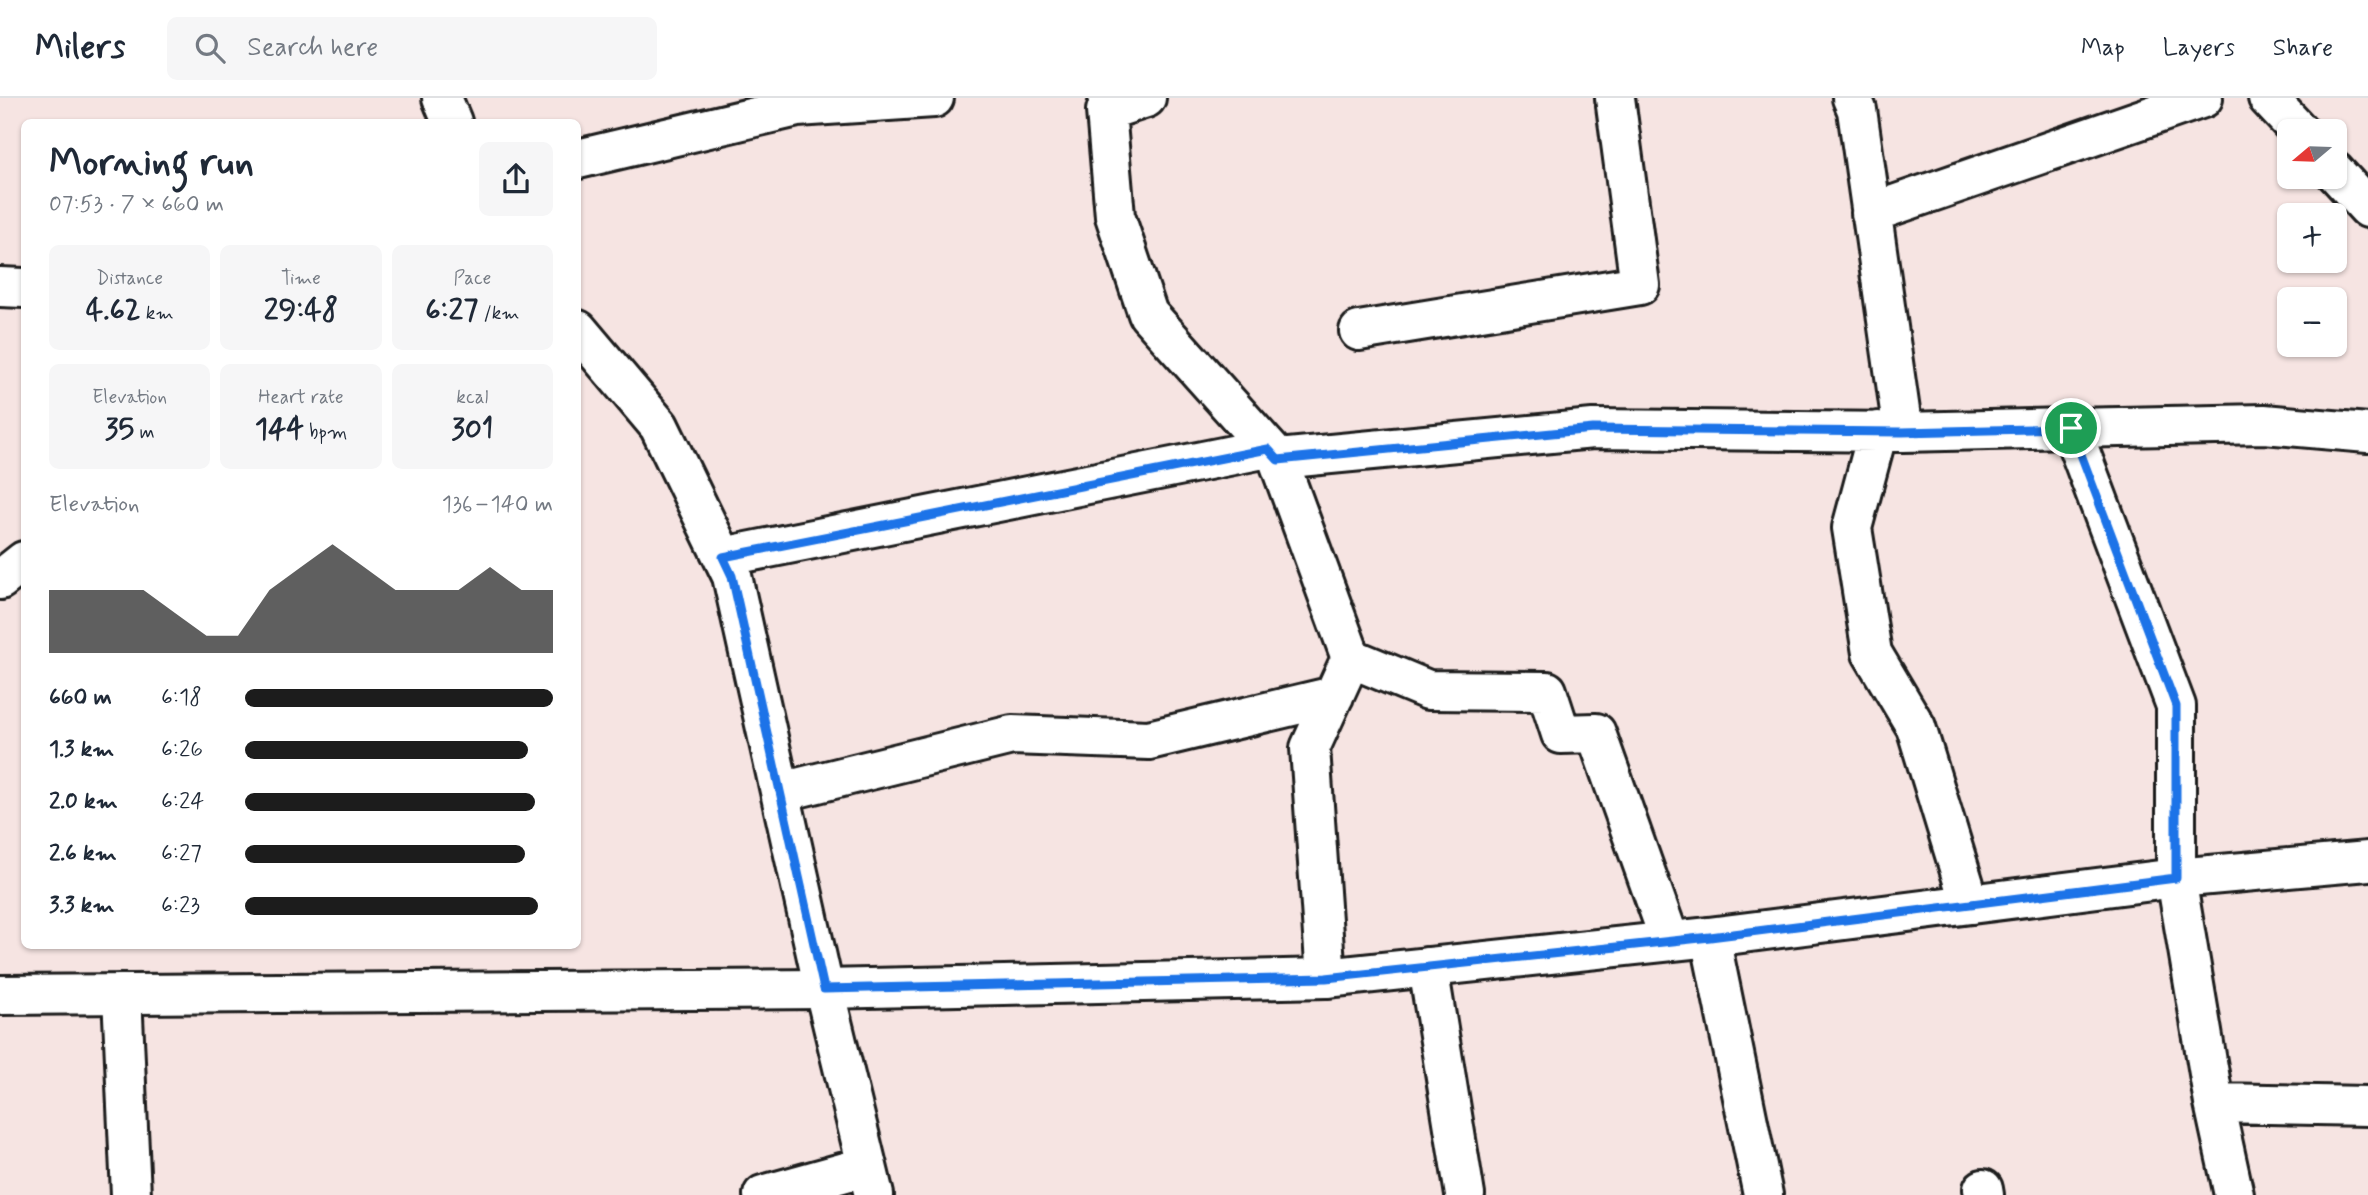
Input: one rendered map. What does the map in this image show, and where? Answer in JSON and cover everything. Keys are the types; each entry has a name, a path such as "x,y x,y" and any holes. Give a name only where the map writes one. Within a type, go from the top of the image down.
{"street":[{"path":"442,98 451,119"},
{"path":"581,158 797,107 847,101 934,98"},
{"path":"1146,98 1108,104 1115,216 1149,314 1273,454 1351,659 1310,748 1326,978"},
{"path":"1359,331 1640,285 1615,98"},
{"path":"1852,98 1857,110 1871,213 1890,432 1852,528 1872,653 1916,727 1970,904"},
{"path":"1871,213 2203,98"},
{"path":"2268,98 2288,119"},
{"path":"2347,185 2368,208"},
{"path":"0,287 21,288"},
{"path":"581,334 659,425 732,576 824,989 871,1180 763,1195"},
{"path":"723,557 1273,454 1593,429 1890,432 2264,424 2368,433"},
{"path":"2071,428 2176,706 2176,878 2214,1103 2234,1195"},
{"path":"0,580 21,563"},
{"path":"1351,659 1429,690 1547,691 1561,734 1595,733 1670,941"},
{"path":"781,792 1012,734 1149,740 1334,696"},
{"path":"0,995 824,989 1326,978 1710,937 2176,878 2368,861"},
{"path":"1710,937 1763,1195"},
{"path":"1428,967 1465,1195"},
{"path":"122,994 131,1195"},
{"path":"2214,1103 2368,1106"}],"route":[{"path":"2071,428 2176,706 2176,878 1710,937 1326,978 824,989 732,576 723,557 1268,449 1278,460 1593,429 1902,432 2071,428"}]}
